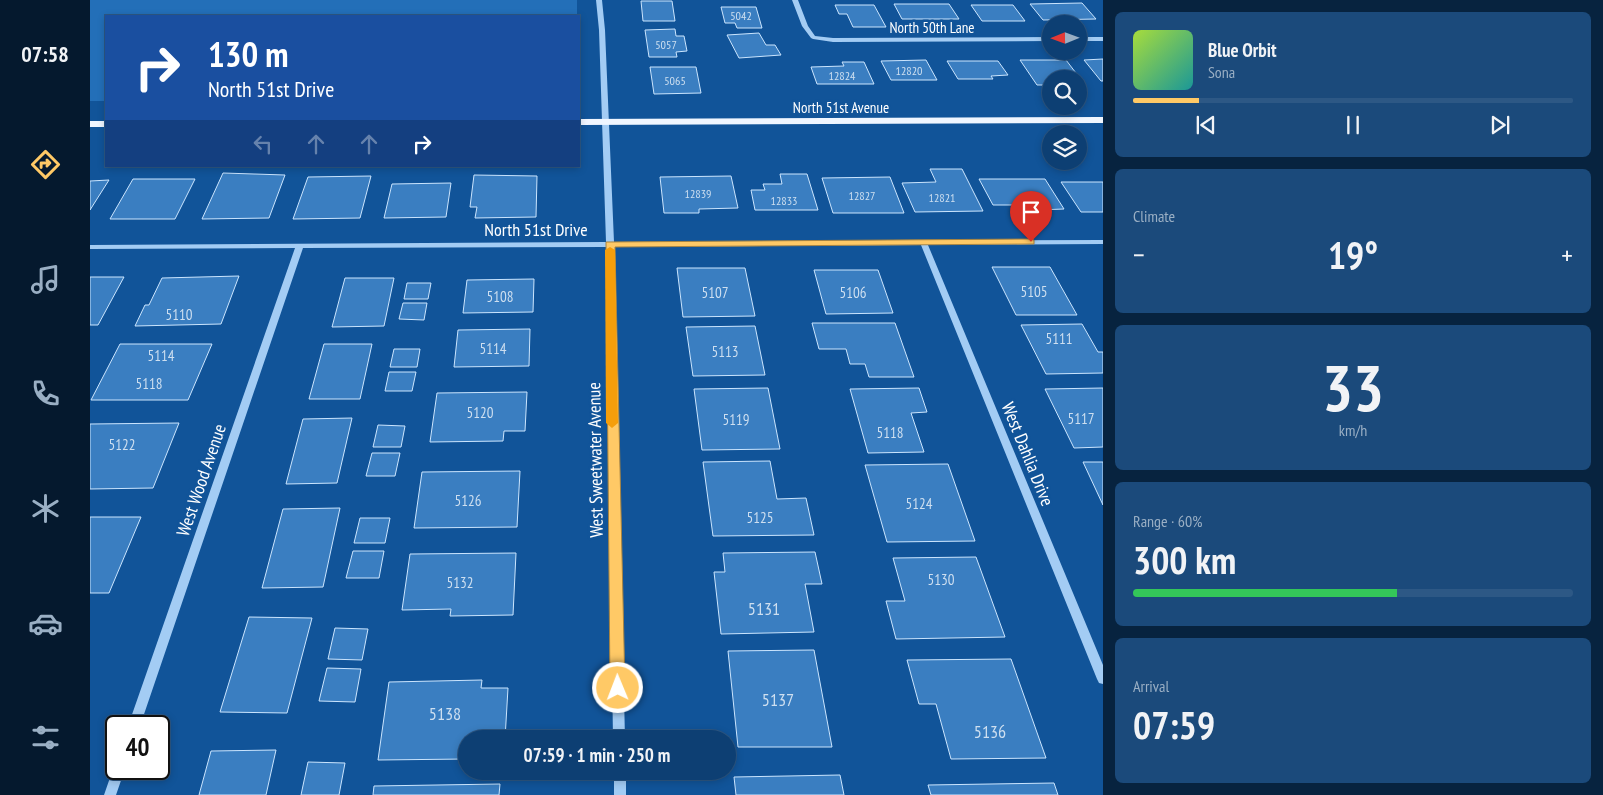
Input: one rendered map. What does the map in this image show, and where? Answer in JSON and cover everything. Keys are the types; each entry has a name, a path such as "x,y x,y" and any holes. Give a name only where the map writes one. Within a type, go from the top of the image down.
{"main road":[{"name":"North 51st Avenue","path":"580,122 1103,120"},
{"path":"90,124 105,124"}],"street":[{"name":"West Sweetwater Avenue","path":"599,0 602,30 610,244 610,368 619,730"},
{"path":"795,0 805,26 813,37"},
{"name":"North 50th Lane","path":"813,37 833,40 1042,39"},
{"path":"1088,39 1103,39"},
{"name":"West Dahlia Drive","path":"923,242 1103,679"},
{"name":"North 51st Drive","path":"90,247 1103,242"},
{"name":"West Wood Avenue","path":"138,715 300,245"},
{"path":"110,795 116,780"},
{"path":"620,780 620,795"}],"shaded area":[{"path":"90,0 577,0 577,15 105,15 105,101 90,101"}],"building":[{"path":"641,1 672,1 675,21 643,21"},
{"path":"1082,3 1096,19 1088,19 1088,15 1042,15 1042,19 1030,4"},
{"path":"894,4 949,4 959,19 902,19"},
{"path":"835,5 874,5 886,27 853,27 847,14 839,14"},
{"path":"971,5 1013,5 1025,21 982,21"},
{"path":"721,7 756,7 762,28 737,28 735,23 725,23"},
{"path":"675,29 676,36 684,36 687,51 676,52 677,57 649,57 645,30"},
{"path":"759,33 766,45 775,45 781,55 739,58 727,35"},
{"path":"1103,59 1103,81 1084,60"},
{"path":"926,60 937,80 891,80 881,61"},
{"path":"1020,60 1066,60 1074,70 1042,70 1042,85 1037,85"},
{"path":"947,61 998,61 1008,75 991,76 993,79 958,79"},
{"path":"842,62 864,62 874,84 817,84 811,67 844,66"},
{"path":"650,67 696,67 701,93 654,94"},
{"path":"930,169 962,169 983,211 915,212 902,183 936,182"},
{"path":"223,173 285,175 269,218 202,219"},
{"path":"780,174 807,174 818,210 755,210 751,190 765,190 763,184 782,184"},
{"path":"474,175 537,176 536,217 475,218 477,207 470,207"},
{"path":"371,176 360,218 293,219 308,177"},
{"path":"731,176 738,208 699,209 699,213 664,213 660,177"},
{"path":"890,177 904,213 833,213 822,178"},
{"path":"133,179 195,179 175,219 110,219"},
{"path":"979,179 1045,179 1064,209 1037,210 1034,205 993,205"},
{"path":"109,180 90,210 90,181"},
{"path":"1061,182 1103,182 1103,212 1081,212"},
{"path":"451,183 446,217 384,218 392,184"},
{"path":"992,267 1050,267 1077,315 1016,315"},
{"path":"677,268 745,268 755,316 683,317"},
{"path":"814,270 878,270 893,313 826,314"},
{"path":"239,276 221,324 135,326 145,305 149,305 162,278"},
{"path":"90,277 124,277 98,325 90,325"},
{"path":"345,278 394,278 384,326 332,327"},
{"path":"534,279 533,312 463,313 467,280"},
{"path":"407,283 431,283 428,299 404,299"},
{"path":"403,303 427,303 424,320 399,319"},
{"path":"812,323 895,323 914,377 869,377 865,364 850,364 846,349 819,349"},
{"path":"1082,324 1098,352 1103,352 1103,373 1046,374 1021,325"},
{"path":"755,326 765,375 693,376 686,327"},
{"path":"530,329 529,366 454,367 458,330"},
{"path":"120,344 212,344 188,400 91,400"},
{"path":"324,344 372,344 360,399 309,399"},
{"path":"394,349 420,349 417,367 390,367"},
{"path":"389,372 416,372 412,391 385,391"},
{"path":"768,388 780,449 702,450 694,389"},
{"path":"919,388 927,412 911,413 924,452 868,453 850,389"},
{"path":"1103,388 1103,447 1074,448 1045,389"},
{"path":"527,392 525,431 504,431 503,441 430,442 437,393"},
{"path":"352,418 337,483 286,484 303,419"},
{"path":"179,423 153,488 90,489 90,424"},
{"path":"378,425 405,426 401,447 373,447"},
{"path":"372,453 400,453 395,476 366,476"},
{"path":"770,461 777,499 806,498 814,535 713,536 703,462"},
{"path":"1083,462 1103,462 1103,505"},
{"path":"948,464 975,541 887,542 865,465"},
{"path":"520,471 517,527 414,528 422,472"},
{"path":"340,508 323,587 262,588 283,509"},
{"path":"90,517 141,517 109,593 90,593"},
{"path":"360,518 390,518 385,543 354,543"},
{"path":"353,551 384,551 379,578 346,578"},
{"path":"815,552 822,584 805,584 814,632 721,634 714,572 725,572 723,553"},
{"path":"516,553 513,615 450,616 451,609 402,610 410,554"},
{"path":"976,557 1005,637 896,639 886,601 905,601 893,558"},
{"path":"249,617 312,618 287,713 220,712"},
{"path":"335,628 368,629 362,660 328,659"},
{"path":"814,650 832,747 738,747 728,651"},
{"path":"1011,659 1046,758 951,759 936,704 919,704 907,660"},
{"path":"327,668 361,669 355,702 319,701"},
{"path":"482,680 481,688 508,688 506,730 458,730 458,759 378,760 389,682"},
{"path":"276,750 266,795 199,795 211,751"},
{"path":"308,762 345,763 339,795 301,795"},
{"path":"840,775 844,795 736,795 734,780 736,777"},
{"path":"1054,783 1058,795 931,795 928,785"},
{"path":"500,784 499,795 373,795 374,786"}],"slow traffic":[{"path":"610,250 612,423"}],"route":[{"path":"618,688 610,368 610,244 1031,242"}]}
